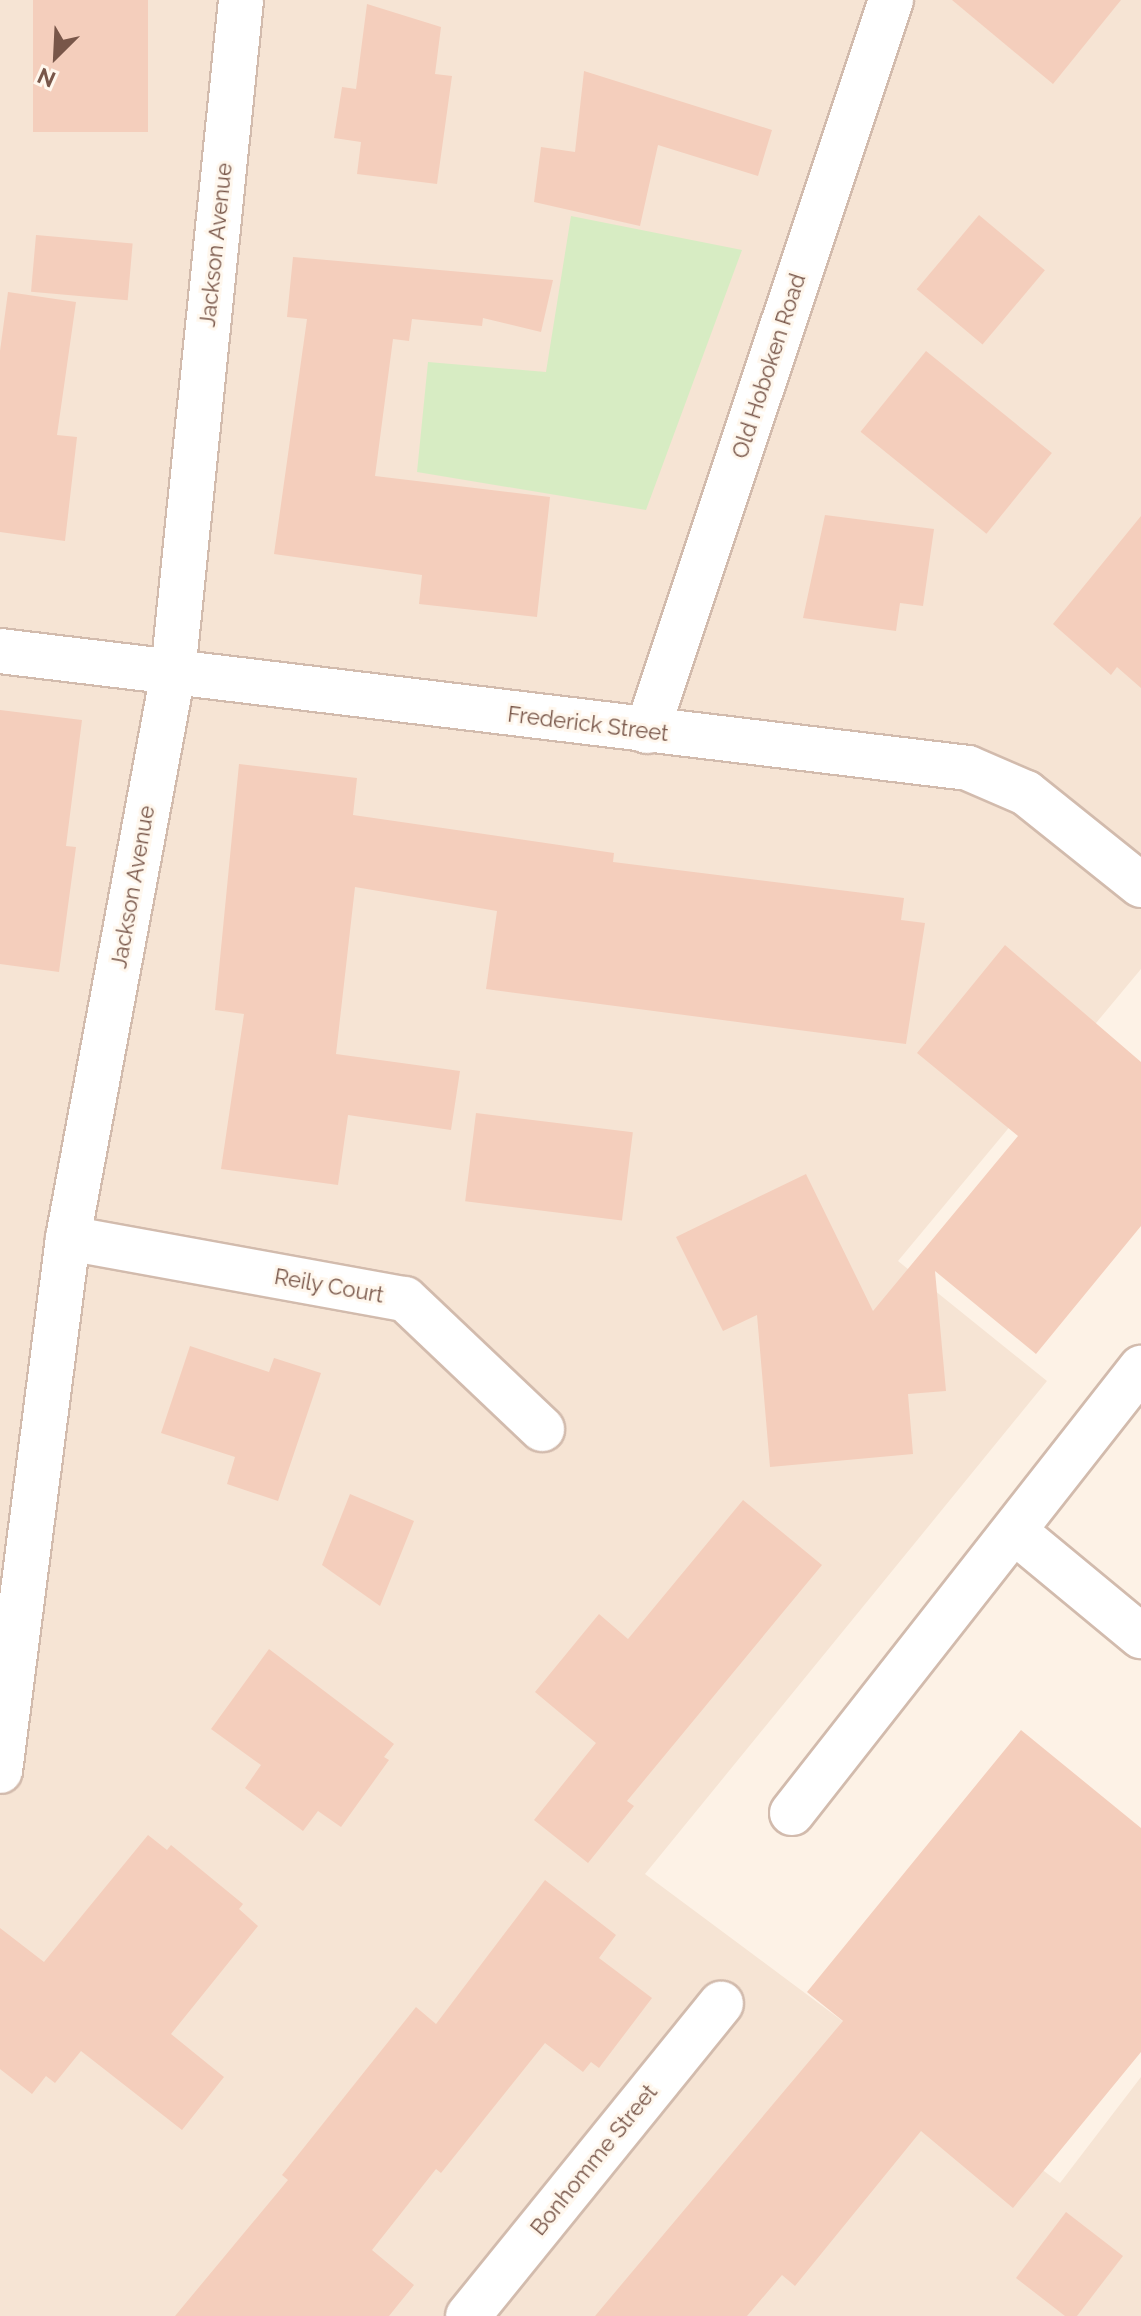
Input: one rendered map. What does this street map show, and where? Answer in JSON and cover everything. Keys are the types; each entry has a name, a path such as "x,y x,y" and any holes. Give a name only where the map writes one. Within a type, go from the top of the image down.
{"street":[{"name":"Jackson Avenue","path":"0,1771 68,1238 173,673 241,0"},
{"name":"Old Hoboken Road","path":"647,731 891,0"},
{"name":"Frederick Street","path":"0,651 968,768 1026,793 1141,885"},
{"name":"Reily Court","path":"68,1238 405,1299 542,1429"},
{"path":"792,1813 1141,1368"},
{"path":"1014,1531 1141,1636"},
{"name":"Bonhomme Street","path":"468,2316 721,2004"}],"shaded area":[{"path":"0,0 1141,0 1141,969 898,1261 1047,1381 645,1874 1060,2183 1141,2077 1141,2316 0,2316"}],"green space":[{"path":"571,216 742,250 646,510 417,472 428,362 546,372"}],"building":[{"path":"33,0 148,0 148,132 33,132"},
{"path":"952,0 1121,0 1053,84"},
{"path":"367,4 441,27 435,74 452,76 437,184 357,174 361,142 334,138 342,87 356,89"},
{"path":"584,71 772,130 758,176 658,145 640,226 534,202 541,147 575,152"},
{"path":"979,215 1045,270 983,345 917,289"},
{"path":"36,235 133,243 128,300 31,292"},
{"path":"293,257 553,280 541,332 483,318 482,326 412,319 409,341 393,339 375,476 550,497 537,617 419,604 422,575 274,554 307,319 287,317"},
{"path":"8,292 76,302 57,435 77,437 65,541 0,532 0,351"},
{"path":"926,351 1052,453 986,534 861,432"},
{"path":"825,515 934,529 923,606 900,603 896,631 803,618"},
{"path":"1141,516 1141,688 1117,667 1111,675 1053,624"},
{"path":"0,710 82,720 66,846 76,847 59,972 0,964"},
{"path":"239,764 357,778 353,815 614,853 613,862 904,898 901,920 925,923 906,1044 486,989 497,911 355,887 336,1054 460,1071 451,1130 348,1115 338,1185 221,1169 244,1014 215,1010"},
{"path":"1005,945 1141,1062 1141,1226 1036,1354 935,1271 946,1391 908,1394 913,1454 770,1467 757,1315 723,1331 676,1237 806,1174 873,1311 1018,1136 917,1053"},
{"path":"476,1113 633,1132 622,1221 465,1201"},
{"path":"190,1346 269,1372 274,1358 321,1373 278,1501 227,1484 235,1457 161,1433"},
{"path":"350,1494 414,1521 380,1606 322,1565"},
{"path":"743,1500 822,1565 627,1801 634,1806 588,1863 534,1820 596,1743 535,1692 599,1614 628,1639"},
{"path":"269,1649 394,1744 384,1757 389,1760 341,1827 318,1811 303,1831 245,1788 261,1765 211,1729"},
{"path":"1021,1730 1141,1828 1141,2052 1013,2208 921,2131 795,2286 782,2275 747,2316 595,2316 843,2021 807,1992"},
{"path":"148,1835 167,1850 171,1845 243,1904 239,1909 258,1926 171,2034 224,2077 182,2130 81,2051 55,2083 46,2076 32,2094 0,2069 0,1928 44,1962"},
{"path":"545,1880 616,1935 599,1958 652,1998 599,2068 591,2062 583,2072 545,2043 441,2173 436,2169 372,2250 414,2285 389,2316 175,2316 288,2180 282,2175 416,2007 436,2024"},
{"path":"1066,2212 1123,2256 1077,2316 1065,2316 1016,2278"}]}
